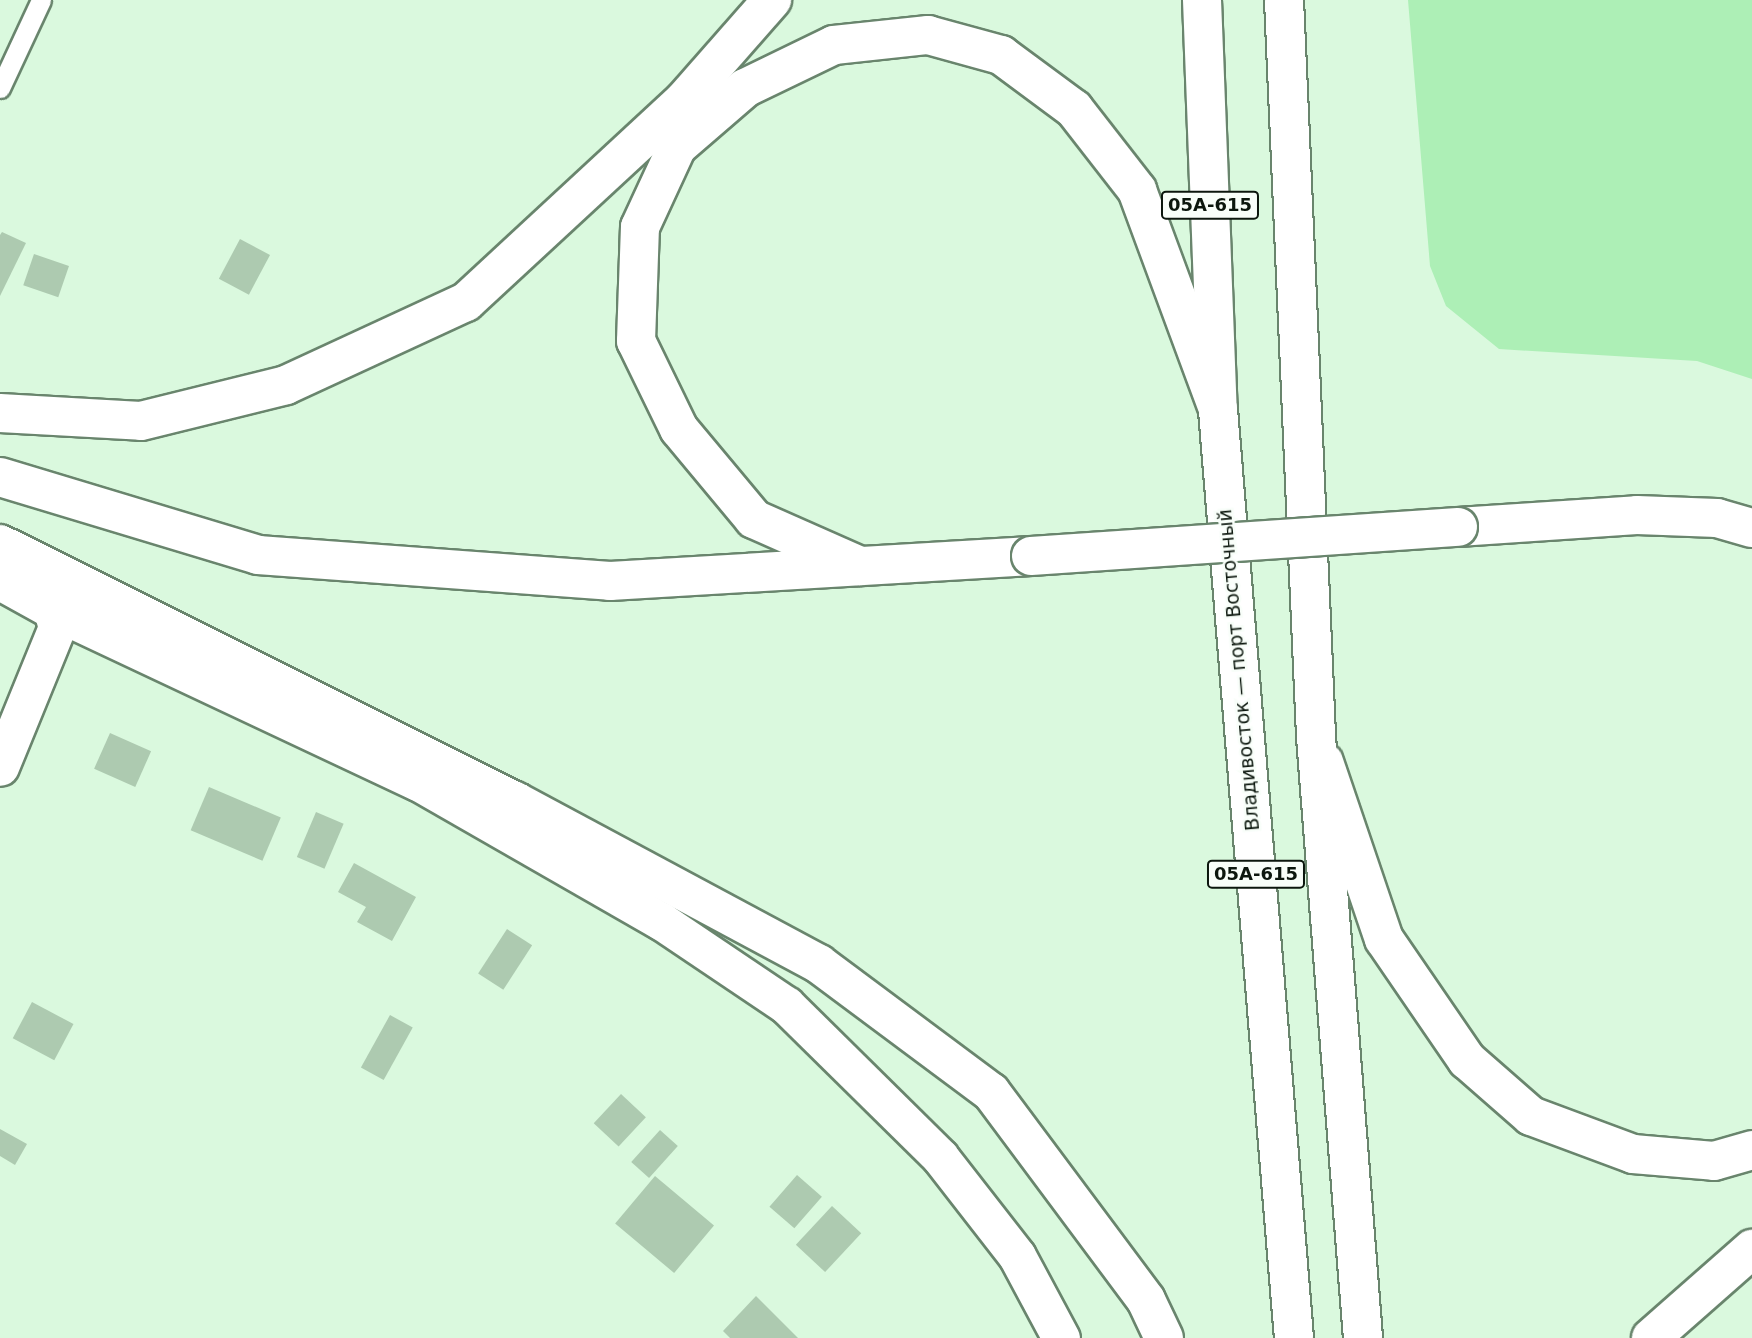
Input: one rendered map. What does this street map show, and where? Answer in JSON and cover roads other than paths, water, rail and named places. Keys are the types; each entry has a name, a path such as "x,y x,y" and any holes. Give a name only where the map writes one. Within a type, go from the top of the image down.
{"main road":[{"path":"0,413 155,417 286,385 466,302 685,99 772,0"},
{"name":"Владивосток — порт Восточный","path":"1202,0 1218,410 1294,1338"},
{"name":"05А-615","path":"1284,0 1316,737 1363,1338"},
{"path":"860,566 754,519 678,429 636,341 639,228 677,147 745,88 834,45 928,35 1001,55 1074,109 1137,190 1218,410"},
{"path":"0,477 258,555 610,581 1637,515 1717,518 1752,528"},
{"path":"0,544 514,801 819,964 991,1092 1146,1300 1164,1338"},
{"path":"1316,737 1384,939 1466,1060 1531,1116 1633,1154 1714,1161 1752,1150"},
{"path":"1651,1338 1752,1250"}],"street":[{"path":"0,581 52,610 418,782 661,921 786,1005 940,1157 1017,1256 1061,1338"},
{"path":"0,767 57,627 52,610"}],"lane":[{"path":"0,88 41,0"}]}
